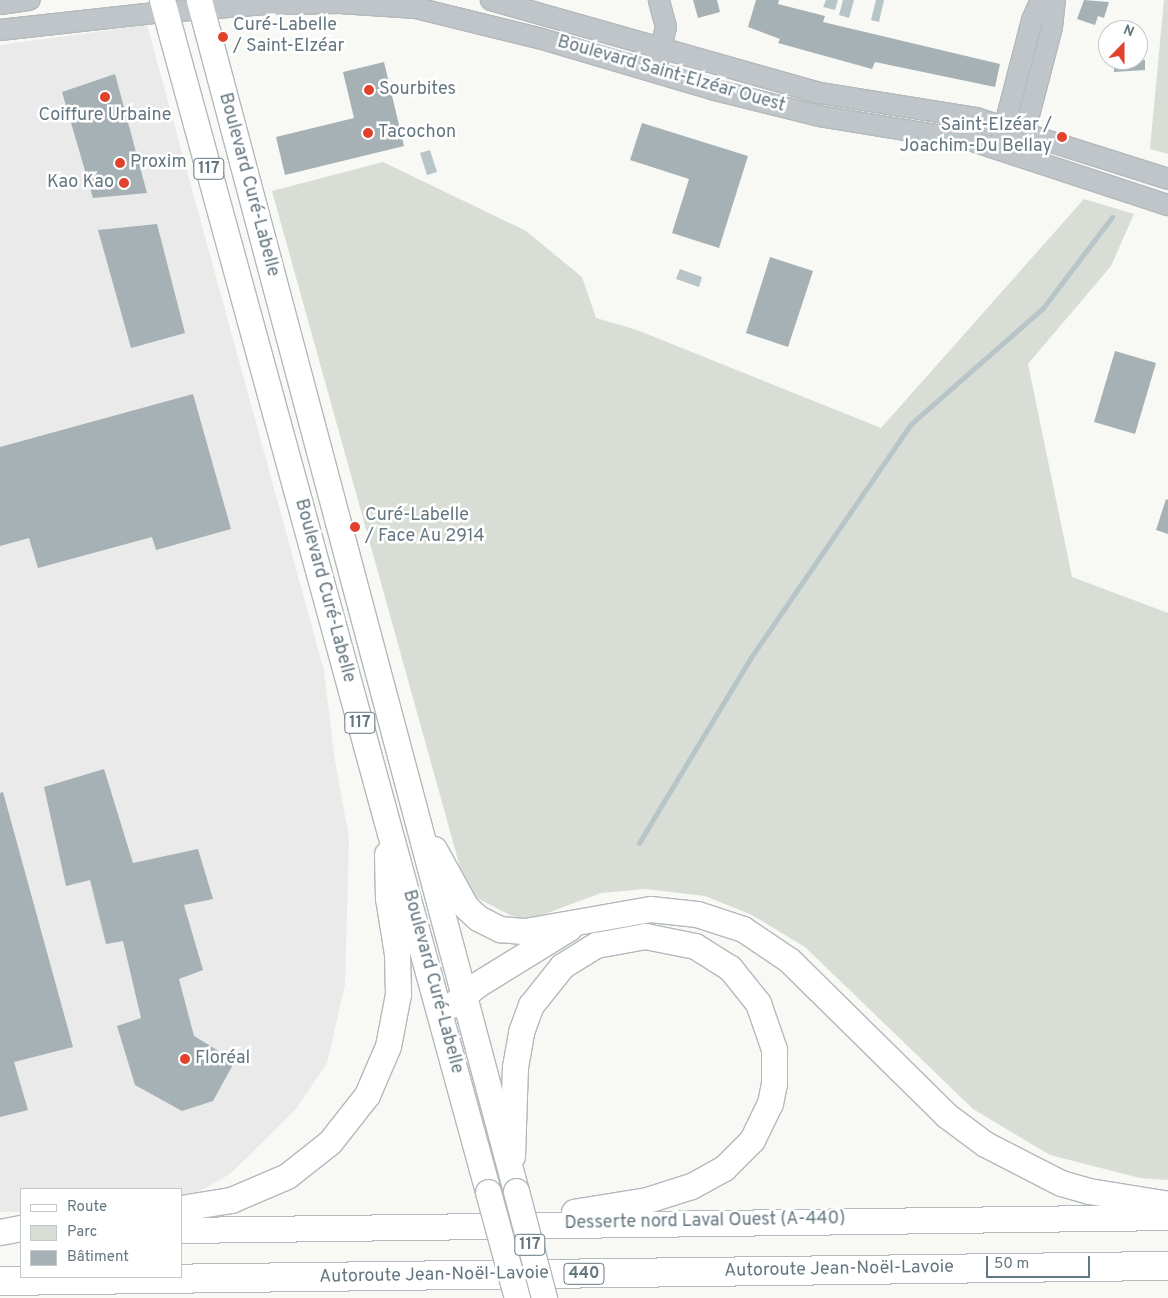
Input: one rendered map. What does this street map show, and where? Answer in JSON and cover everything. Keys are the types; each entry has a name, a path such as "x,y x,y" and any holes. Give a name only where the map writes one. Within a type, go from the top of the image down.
{"highway":[{"name":"Autoroute Jean-Noël-Lavoie","path":"0,1281 1168,1266"}],"main road":[{"name":"Boulevard Curé-Labelle","path":"200,4 544,1298"},
{"name":"Boulevard Curé-Labelle","path":"164,6 441,1014 517,1298"},
{"path":"415,814 461,900 478,918 492,927 517,932 577,923 617,913 661,910 707,916 743,929 789,960 940,1109 985,1144 1013,1161 1061,1182 1089,1191 1168,1204"},
{"path":"182,1208 241,1197 299,1169 339,1133 374,1083 392,1034 398,994 397,954 388,898 387,819"},
{"path":"441,1014 463,996 577,923"},
{"path":"494,1225 667,1195 703,1181 733,1162 758,1131 774,1083 775,1060 770,1031 758,1002 746,984 730,968 705,951 686,942 656,936 627,937 601,944 562,966 535,998 521,1032 516,1067 513,1182"},
{"name":"Desserte nord Laval Ouest (A-440)","path":"182,1230 1168,1217"},
{"path":"0,1232 20,1230"}],"street":[{"path":"0,4 30,0"},
{"name":"Boulevard Saint-Elzéar Ouest","path":"491,0 832,96 944,111 1006,127 1168,179"},
{"path":"654,73 666,27 659,0"},
{"path":"998,148 1006,127 1032,20 1040,0"},
{"path":"1018,155 1052,27 1056,0"},
{"name":"Boulevard Saint-Elzéar Ouest","path":"0,30 164,6 200,4 320,3 416,8 557,43 654,73 819,116 955,137 998,148 1168,205"}],"shaded area":[{"path":"826,0 838,0 835,10 823,7"},
{"path":"843,0 854,0 849,18 839,15"},
{"path":"876,0 884,0 879,22 871,20"},
{"path":"147,25 324,671 334,755 349,838 345,985 327,1063 296,1109 230,1174 193,1195 182,1196 182,1188 20,1188 20,1212 0,1212 0,45"},
{"path":"430,150 437,172 427,175 420,153"},
{"path":"680,269 702,277 699,287 676,279"}],"green space":[{"path":"1164,0 1168,0 1168,154 1150,149"},
{"path":"383,162 526,231 582,277 596,318 637,330 881,428 1084,199 1134,214 1111,266 1028,364 1072,577 1168,613 1168,1180 1140,1178 1050,1155 973,1109 805,947 752,915 705,896 645,889 601,893 534,918 516,918 477,898 465,885 272,191"}],"building":[{"path":"693,0 717,0 720,12 698,18"},
{"path":"756,0 779,0 778,4 825,16 823,22 1000,64 995,87 875,62 872,69 778,43 780,39 748,27"},
{"path":"1084,0 1109,2 1104,18 1098,16 1095,25 1077,19"},
{"path":"384,62 404,146 285,175 276,137 354,118 343,72"},
{"path":"1114,70 1145,70 1114,72"},
{"path":"115,74 147,193 93,198 62,92"},
{"path":"642,123 748,156 719,248 672,233 689,179 630,160"},
{"path":"157,224 185,333 131,348 98,230"},
{"path":"770,257 813,271 788,347 746,333"},
{"path":"1115,351 1156,363 1135,434 1094,422"},
{"path":"193,394 231,529 156,550 152,537 38,568 29,538 0,546 0,447"},
{"path":"1166,499 1168,500 1168,534 1156,530"},
{"path":"104,769 133,863 198,849 213,899 184,905 203,970 179,979 194,1036 235,1061 213,1101 182,1111 135,1085 117,1026 141,1018 123,941 106,944 90,880 66,886 44,787"},
{"path":"3,792 73,1047 14,1062 28,1110 0,1117 0,793"}],"waterway":[{"path":"639,843 750,659 910,425 1043,308 1112,217"}],"place":[{"name":"Curé-Labelle / Saint-Elzéar","path":"223,37"},
{"name":"Sourbites","path":"369,90"},
{"name":"Coiffure Urbaine","path":"105,97"},
{"name":"Tacochon","path":"368,133"},
{"name":"Saint-Elzéar / Joachim-Du Bellay","path":"1062,137"},
{"name":"Proxim","path":"120,163"},
{"name":"Kao Kao","path":"124,183"},
{"name":"Curé-Labelle / Face Au 2914","path":"355,527"},
{"name":"Floréal","path":"185,1059"}]}
